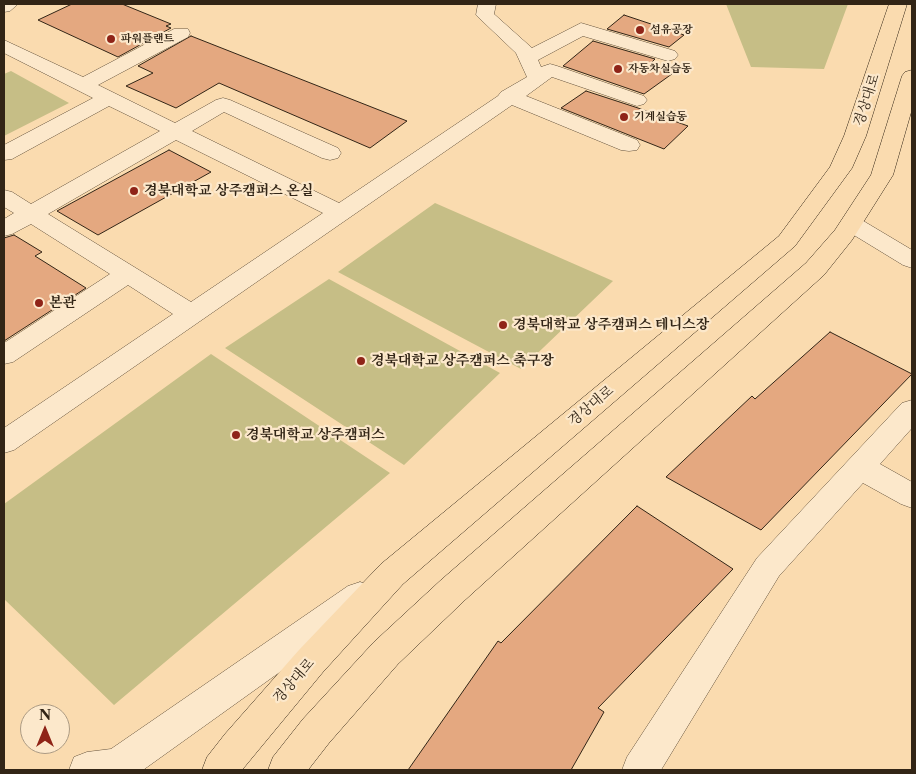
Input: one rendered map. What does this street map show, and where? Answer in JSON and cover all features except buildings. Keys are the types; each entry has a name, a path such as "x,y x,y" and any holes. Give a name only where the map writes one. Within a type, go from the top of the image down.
{"main road":[{"name":"경상대로","path":"220,770 311,660 392,574 787,241 841,168 855,136 898,4"},
{"path":"286,770 316,731 386,653 453,590 815,269 852,224 882,175 912,76"}],"street":[{"path":"4,7 9,4"},
{"path":"487,4 485,15 524,50 532,68"},
{"path":"4,442 508,96 532,68 581,29 668,55"},
{"path":"83,85 181,33"},
{"path":"8,52 83,85 339,212"},
{"path":"532,68 550,70 638,100"},
{"path":"508,96 629,145"},
{"path":"4,154 109,98"},
{"path":"4,229 223,104 330,153"},
{"path":"4,197 191,313"},
{"path":"852,224 912,260"},
{"path":"4,355 128,274"},
{"path":"640,770 768,567 912,410"},
{"path":"859,467 912,496"},
{"path":"87,770 118,766 392,574"}],"shaded area":[{"path":"726,4 848,4 824,69 751,67"},
{"path":"11,71 69,103 4,136 4,74"},
{"name":"경북대학교 상주캠퍼스 테니스장","path":"435,203 613,281 521,369 338,272"},
{"name":"경북대학교 상주캠퍼스 축구장","path":"329,279 500,373 404,465 225,348"},
{"path":"211,354 390,473 114,705 4,599 4,504"}],"place":[{"name":"섬유공장","path":"640,30"},
{"name":"파워플랜트","path":"111,39"},
{"name":"자동차실습동","path":"618,69"},
{"name":"기계실습동","path":"624,117"},
{"name":"경북대학교 상주캠퍼스 온실","path":"134,191"},
{"name":"본관","path":"39,303"},
{"name":"경북대학교 상주캠퍼스 테니스장","path":"503,325"},
{"name":"경북대학교 상주캠퍼스 축구장","path":"361,361"},
{"name":"경북대학교 상주캠퍼스","path":"236,435"}]}
